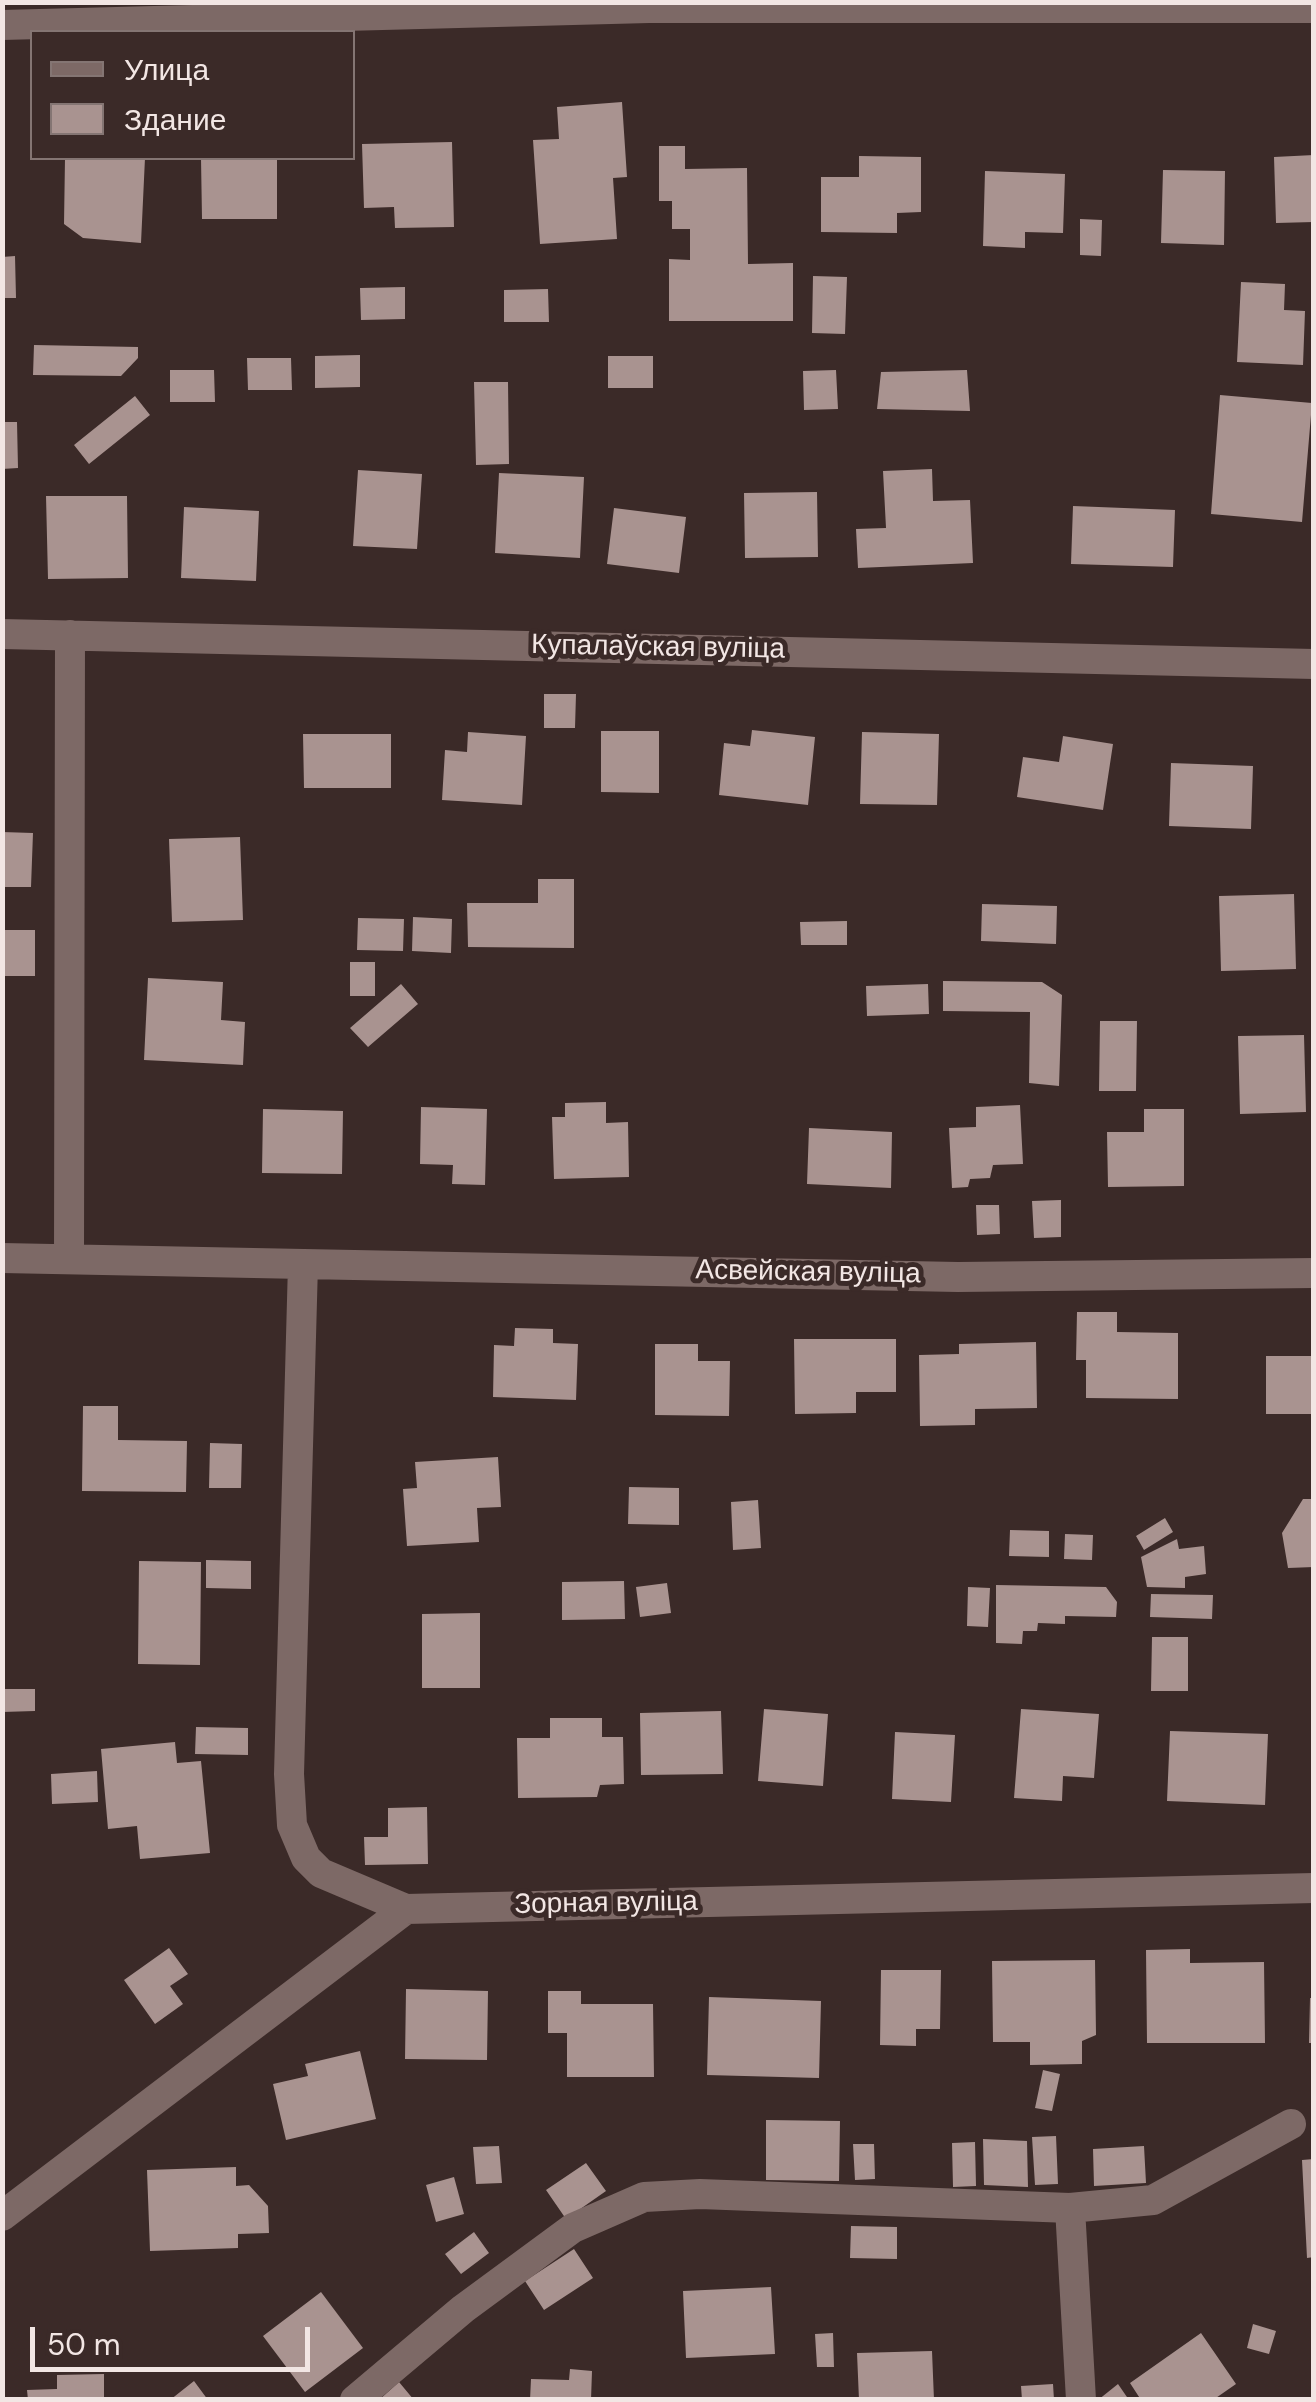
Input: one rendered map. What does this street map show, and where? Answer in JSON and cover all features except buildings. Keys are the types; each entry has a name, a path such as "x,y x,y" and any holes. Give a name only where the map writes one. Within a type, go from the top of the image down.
{"street":[{"path":"2,25 649,8 1314,8"},
{"name":"Купалаўская вуліца","path":"2,634 1314,664"},
{"path":"69,1257 70,635"},
{"name":"Асвейская вуліца","path":"2,1258 958,1277 1314,1274"},
{"path":"2,2216 406,1909 321,1873 306,1858 292,1825 289,1774 303,1264"},
{"name":"Зорная вуліца","path":"406,1909 1314,1888"},
{"path":"354,2400 464,2309 573,2228 644,2197 700,2194 1070,2208 1153,2200 1291,2124"},
{"path":"1070,2208 1081,2400"}]}
